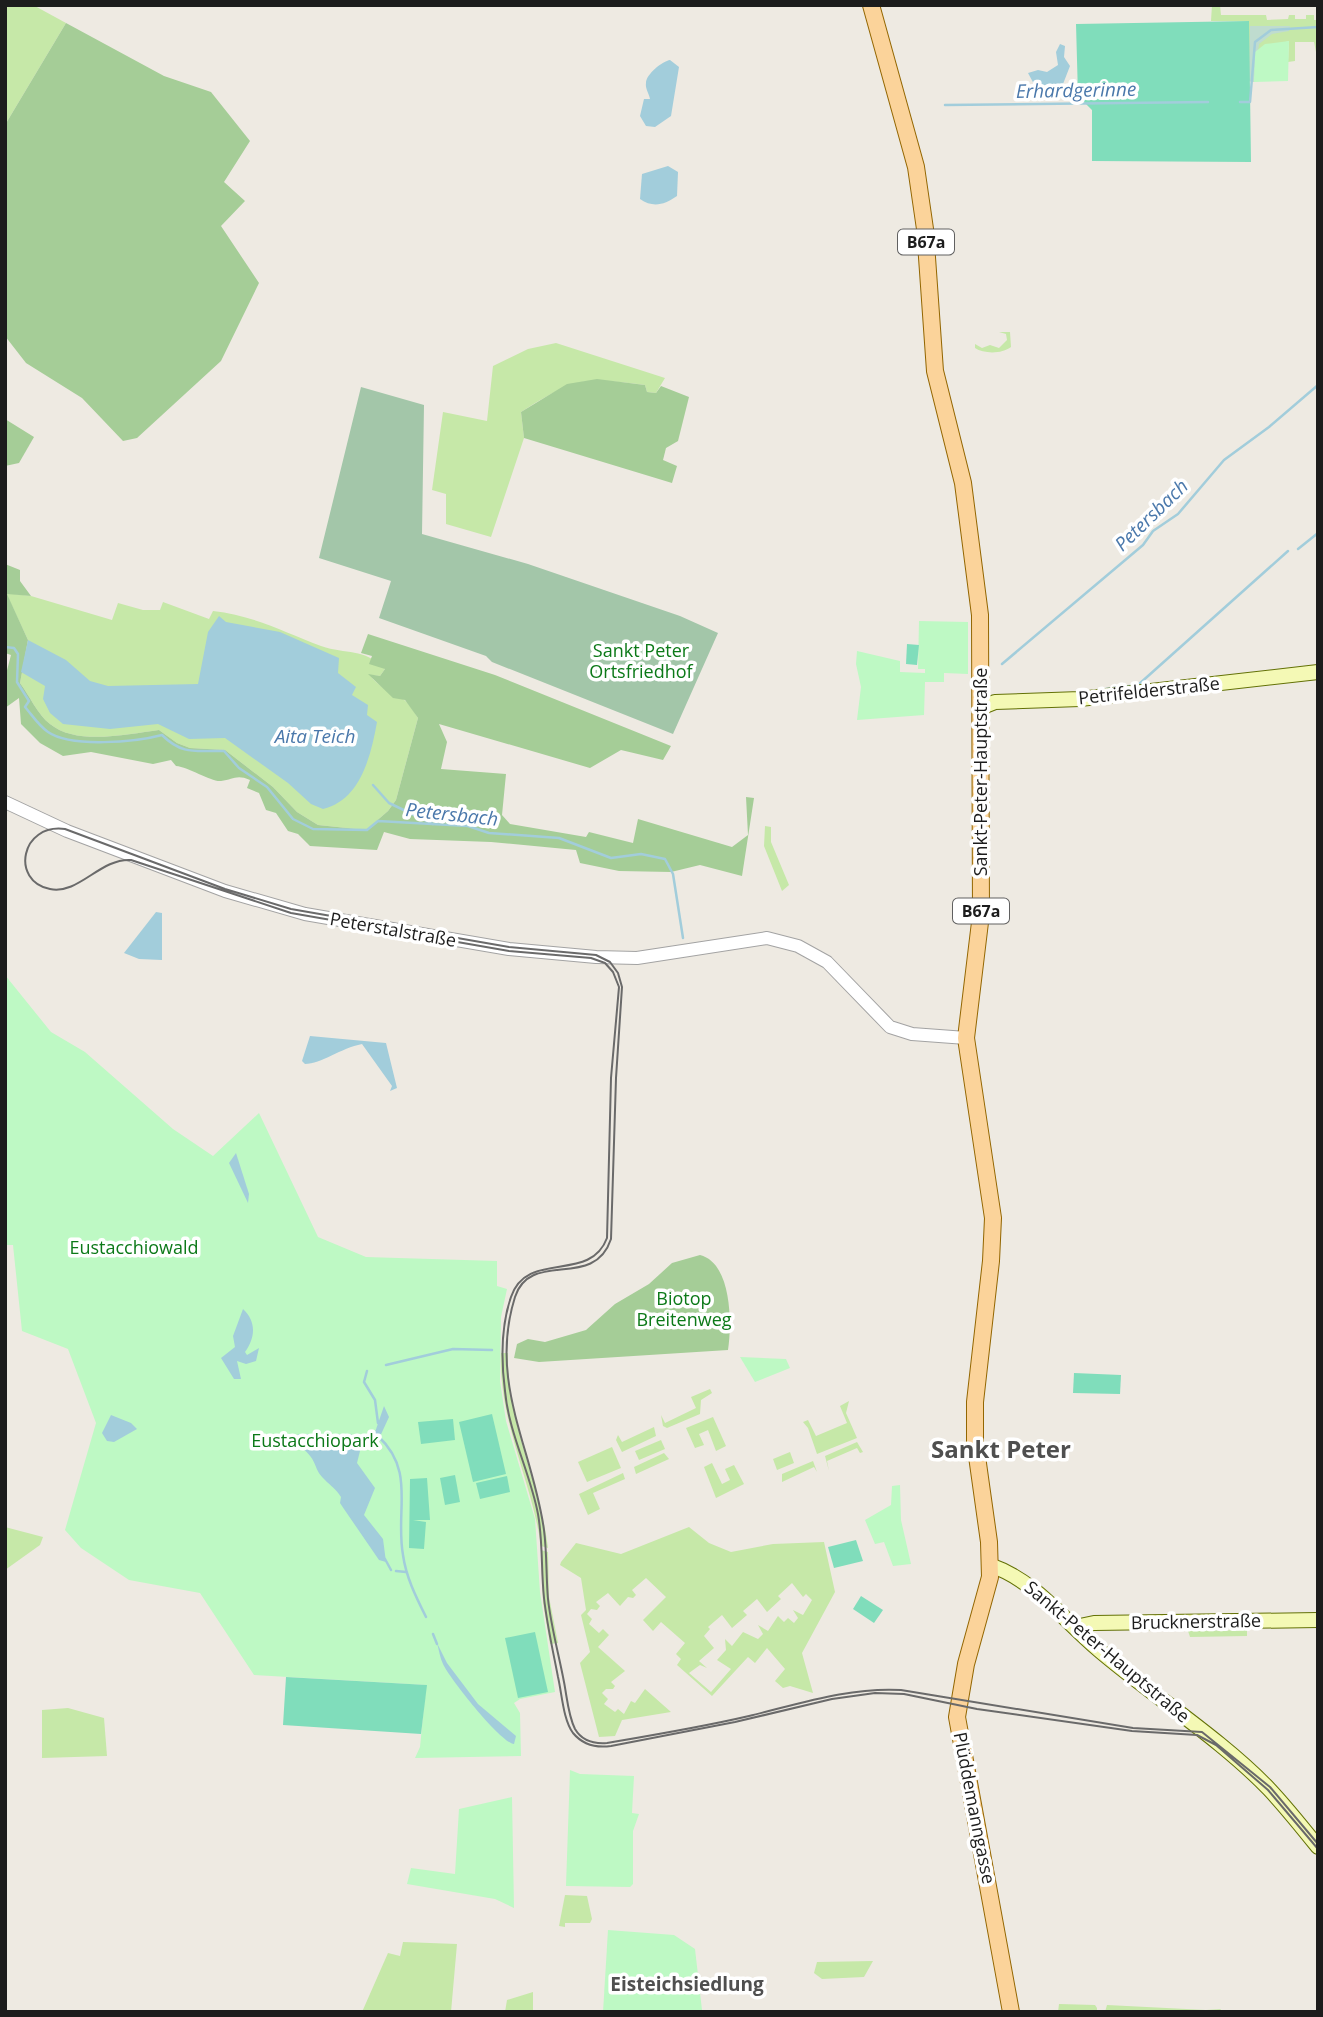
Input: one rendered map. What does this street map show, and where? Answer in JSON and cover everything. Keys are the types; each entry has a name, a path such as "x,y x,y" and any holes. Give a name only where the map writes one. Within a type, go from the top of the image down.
{"main road":[{"name":"Sankt-Peter-Hauptstraße","path":"871,5 913,156 922,204 935,370 944,417 963,483 980,615 981,914 966,1038 993,1218 991,1261 975,1402 975,1442 990,1565 1014,1574 1075,1628 1269,1788 1318,1847"},
{"name":"Petrifelderstraße","path":"980,708 995,702 1080,699 1318,672"},
{"name":"Plüddemanngasse","path":"990,1565 988,1588 967,1661 957,1717 1011,2012"},
{"name":"Brucknerstraße","path":"1075,1628 1094,1623 1318,1620"}],"street":[{"name":"Peterstalstraße","path":"5,802 58,828 225,891 305,914 509,949 596,957 637,958 767,938 798,946 827,962 890,1027 912,1034 966,1038"}],"green space":[{"path":"9,5 33,5 66,23 5,125 5,10"},
{"path":"1212,5 1220,5 1221,15 1266,15 1267,20 1288,19 1289,15 1295,15 1295,19 1306,19 1306,15 1314,15 1314,20 1318,20 1318,62 1314,42 1295,42 1295,61 1288,62 1289,41 1255,52 1254,82 1249,81 1249,21 1211,21"},
{"path":"1249,21 1251,162 1092,161 1092,110 1078,96 1076,24"},
{"path":"66,23 164,76 211,92 250,141 224,182 245,201 221,226 259,283 221,361 137,438 123,441 82,398 26,363 5,336 5,125"},
{"path":"1250,26 1290,26 1289,31 1272,34 1259,44 1254,82 1249,81"},
{"path":"1289,41 1288,81 1254,82 1255,52 1265,44"},
{"path":"999,332 1010,332 1011,347 993,352 975,348 975,344 982,348 990,345 999,348 1007,340 1006,334"},
{"path":"556,343 665,378 656,393 647,392 645,385 606,381 579,383 554,392 521,412 524,438 491,537 446,524 446,494 432,490 443,412 487,421 493,366 528,349"},
{"path":"597,379 645,385 647,392 656,393 661,386 689,397 678,441 666,448 663,460 677,466 672,483 524,438 521,412 567,384"},
{"name":"Sankt Peter Ortsfriedhof","path":"361,387 424,405 422,534 528,564 680,616 718,633 673,734 492,662 486,656 379,618 391,581 319,558"},
{"path":"5,419 34,437 19,463 5,466"},
{"path":"5,564 20,570 20,581 31,596 7,594 28,640 20,683 42,715 61,731 88,737 103,737 159,730 177,743 190,748 225,750 273,787 297,812 318,825 366,830 388,811 396,800 418,718 405,700 393,698 368,674 380,676 385,669 369,664 372,656 361,653 368,634 495,675 671,746 663,760 621,750 590,768 439,724 447,742 441,769 506,774 502,815 510,824 586,837 589,832 633,843 638,819 732,847 748,835 746,797 754,798 742,876 700,865 671,872 619,871 580,863 576,850 491,842 410,839 384,832 377,850 310,846 298,834 288,831 276,813 266,810 259,793 247,788 250,780 245,778 217,781 176,766 171,760 153,764 91,752 63,756 40,743 21,724 19,698 5,708 5,678 11,655 5,653"},
{"path":"6,593 31,596 112,620 118,603 143,610 160,610 163,602 209,619 213,611 227,613 268,625 330,649 369,657 385,669 380,676 370,675 381,686 405,701 418,718 396,800 388,811 366,830 318,825 297,812 273,787 225,750 190,748 177,743 159,730 103,737 74,735 61,731 42,715 20,683 28,640"},
{"path":"919,621 968,622 968,674 944,673 944,682 925,682 924,715 857,720 861,687 856,664 857,651 900,661 900,672 925,673 925,669 918,669"},
{"path":"907,644 919,645 917,665 906,664"},
{"path":"765,826 771,827 771,842 789,885 782,891 764,846"},
{"name":"Eustacchiopark","path":"5,975 51,1032 85,1052 173,1129 213,1156 259,1113 318,1237 366,1257 497,1261 497,1286 507,1289 501,1317 500,1381 506,1421 535,1519 540,1592 555,1692 520,1699 514,1703 520,1713 521,1756 415,1758 420,1747 426,1685 254,1675 200,1593 129,1580 81,1548 65,1530 96,1423 68,1349 22,1331 13,1245 5,1245"},
{"name":"Biotop Breitenweg","path":"700,1255 711,1260 724,1282 730,1325 728,1350 539,1362 514,1358 517,1344 528,1339 545,1342 586,1330 615,1304 649,1284 672,1263"},
{"path":"501,1353 508,1353 512,1403 544,1523 548,1548 541,1546 531,1498 510,1426 501,1378"},
{"path":"740,1357 786,1359 790,1368 755,1382"},
{"path":"1074,1373 1121,1375 1120,1394 1073,1393"},
{"path":"710,1389 712,1393 701,1400 700,1414 667,1428 663,1426 661,1415 665,1423 696,1408 691,1397"},
{"path":"849,1401 846,1413 857,1438 817,1454 808,1428 803,1422 808,1420 816,1436 847,1423 840,1406"},
{"path":"492,1414 506,1474 473,1482 459,1422"},
{"path":"713,1417 726,1446 716,1451 708,1430 699,1434 704,1445 695,1448 686,1428"},
{"path":"453,1419 455,1440 421,1444 418,1422"},
{"path":"654,1427 656,1436 622,1452 616,1440 618,1435 622,1442"},
{"path":"661,1440 665,1449 639,1460 635,1451"},
{"path":"857,1442 863,1452 860,1453 857,1448 827,1461 829,1471 825,1456"},
{"path":"612,1447 621,1468 587,1482 578,1462"},
{"path":"790,1452 794,1463 777,1470 773,1459"},
{"path":"664,1453 669,1459 636,1474 634,1467"},
{"path":"813,1461 817,1472 814,1467 782,1482 782,1474"},
{"path":"712,1463 722,1484 730,1480 725,1469 734,1465 744,1484 716,1498 704,1467"},
{"path":"623,1473 625,1479 593,1493 600,1509 588,1515 579,1494"},
{"path":"455,1475 460,1502 445,1505 440,1478"},
{"path":"507,1476 510,1492 480,1499 476,1483"},
{"path":"427,1478 430,1520 413,1520 426,1522 424,1549 409,1548 410,1479"},
{"path":"900,1485 901,1520 911,1564 893,1566 884,1542 875,1544 865,1520 891,1505 892,1486"},
{"path":"5,1527 43,1537 40,1545 5,1570"},
{"path":"689,1527 709,1543 731,1552 773,1544 824,1542 835,1592 802,1653 813,1693 790,1686 783,1688 775,1681 785,1669 767,1648 755,1663 748,1657 712,1696 677,1665 681,1659 676,1654 685,1643 661,1622 653,1631 643,1620 666,1597 646,1578 632,1590 636,1595 633,1598 628,1597 620,1606 608,1593 596,1602 600,1606 597,1610 591,1609 587,1614 592,1619 589,1624 599,1633 603,1629 609,1635 598,1647 625,1671 611,1682 615,1686 613,1689 606,1689 602,1693 608,1699 604,1704 615,1712 618,1709 624,1714 631,1701 635,1703 645,1689 671,1712 622,1720 615,1736 599,1737 580,1663 590,1652 581,1615 586,1610 581,1578 560,1565 576,1543 621,1554","holes":["792,1583 803,1597 806,1594 812,1600 803,1615 793,1610 798,1618 794,1623 788,1618 784,1622 778,1616 768,1631 758,1625 763,1634 758,1639 743,1632 732,1646 725,1639 726,1650 717,1660 731,1669 711,1692 689,1673 700,1665 707,1668 699,1661 714,1648 704,1636 710,1629 708,1627 722,1615 732,1628 747,1615 743,1611 757,1599 767,1612 781,1599 778,1596"]},
{"path":"856,1540 863,1561 834,1568 828,1547"},
{"path":"541,1550 548,1552 549,1597 558,1643 550,1644 543,1603"},
{"path":"861,1596 883,1610 874,1623 853,1609"},
{"path":"1247,1630 1247,1636 1190,1637 1188,1631"},
{"path":"535,1632 548,1692 518,1698 505,1638"},
{"path":"286,1677 427,1685 421,1734 283,1725"},
{"path":"68,1708 104,1718 107,1756 42,1758 42,1710"},
{"path":"570,1770 580,1774 634,1776 632,1813 639,1814 633,1831 633,1884 630,1887 566,1886"},
{"path":"512,1797 514,1908 495,1899 407,1884 411,1868 455,1874 459,1809"},
{"path":"565,1895 587,1896 592,1919 590,1923 565,1923 565,1927 559,1926"},
{"path":"608,1930 674,1935 695,1949 702,2010 603,2012"},
{"path":"403,1942 457,1944 451,2012 362,2012 388,1953 400,1956"},
{"path":"873,1961 864,1977 822,1979 814,1973 817,1962"},
{"path":"533,1992 533,2012 505,2012 507,2000"},
{"path":"1059,2004 1095,2005 1097,2012 1058,2012"},
{"path":"1107,2005 1221,2009 1219,2012 1105,2012"}],"water":[{"path":"1060,44 1065,46 1064,57 1070,66 1063,84 1035,86 1028,73 1038,70 1047,72 1058,65 1056,52"},
{"path":"670,60 679,67 671,116 655,127 646,126 640,116 644,99 650,99 646,87 647,79 655,68"},
{"path":"668,166 678,172 677,196 658,204 649,204 640,199 642,174"},
{"name":"Aita Teich","path":"219,616 226,622 280,632 339,658 338,673 356,687 352,695 368,705 367,715 377,722 362,774 347,796 336,804 323,809 311,804 288,783 225,738 189,739 158,724 110,729 63,724 50,713 43,699 45,686 21,672 28,640 66,660 90,681 108,686 198,684 208,632"},
{"path":"156,912 162,913 162,960 139,959 124,953"},
{"path":"310,1036 386,1043 397,1088 390,1091 392,1086 362,1044 305,1064 302,1061"},
{"path":"236,1153 249,1194 248,1203 229,1163"},
{"path":"243,1309 251,1319 253,1330 245,1352 247,1355 259,1348 256,1361 246,1364 237,1361 241,1379 234,1379 221,1358 235,1347 233,1336"},
{"path":"384,1406 389,1417 377,1443 372,1441"},
{"path":"111,1415 131,1423 137,1429 114,1442 107,1441 102,1433"},
{"path":"298,1434 351,1434 361,1447 357,1463 375,1488 364,1515 383,1539 386,1562 379,1560 340,1503 339,1494 321,1475 309,1454 296,1444"},
{"path":"437,1643 447,1663 478,1704 516,1736 514,1744 498,1733 455,1683 443,1664"}],"waterway":[{"name":"Erhardgerinne","path":"1240,102 1250,102 1255,42 1271,30 1318,27"},
{"name":"Erhardgerinne","path":"945,105 1208,102"},
{"name":"Petersbach","path":"1002,664 1143,545 1153,531 1178,514 1224,460 1269,427 1318,385"},
{"path":"1298,549 1318,533"},
{"path":"1106,689 1138,685 1288,551"},
{"name":"Petersbach","path":"5,647 14,648 18,654 17,682 29,701 25,707 48,732 58,737 87,742 136,740 162,735 184,749 224,751 239,768 267,787 293,819 313,829 367,830 378,821 468,826 489,833 559,838 611,858 641,854 665,859 673,874 683,938"},
{"path":"373,785 389,803 433,824"},
{"path":"386,1365 453,1349 492,1350"},
{"path":"367,1371 364,1382 375,1400 378,1423"},
{"path":"378,1436 390,1449 401,1477 401,1538 404,1563 426,1617"},
{"path":"385,1559 391,1570"},
{"path":"396,1571 406,1572"},
{"path":"433,1634 437,1644"}],"tram line":[{"path":"1318,1844 1270,1787 1202,1732 1133,1728 901,1690 882,1690 824,1697 714,1724 607,1743 593,1742 581,1736 571,1718 548,1599 544,1530 509,1387 508,1328 515,1297 523,1283 534,1275 547,1271 577,1268 591,1263 603,1254 611,1239 622,987 618,973 610,962 596,955 509,947 291,909 225,889 65,829 50,830 38,835 30,843 26,854 29,875 37,884 50,889 71,887 109,865 131,860 291,913 509,951 591,958 605,963 613,972 619,987 611,1078 607,1238 599,1252 587,1260 544,1269 530,1274 519,1283 508,1308 503,1343 507,1407 538,1514 544,1598 550,1638 565,1714 577,1737 591,1745 611,1746 735,1722 832,1699 875,1693 904,1694 977,1709 1132,1731 1197,1735 1216,1745 1268,1790 1318,1849"}],"district":[{"name":"Sankt Peter","path":"1001,1450"},
{"name":"Eisteichsiedlung","path":"687,1984"}],"park label":[{"name":"Eustacchiowald","path":"134,1248"}]}
